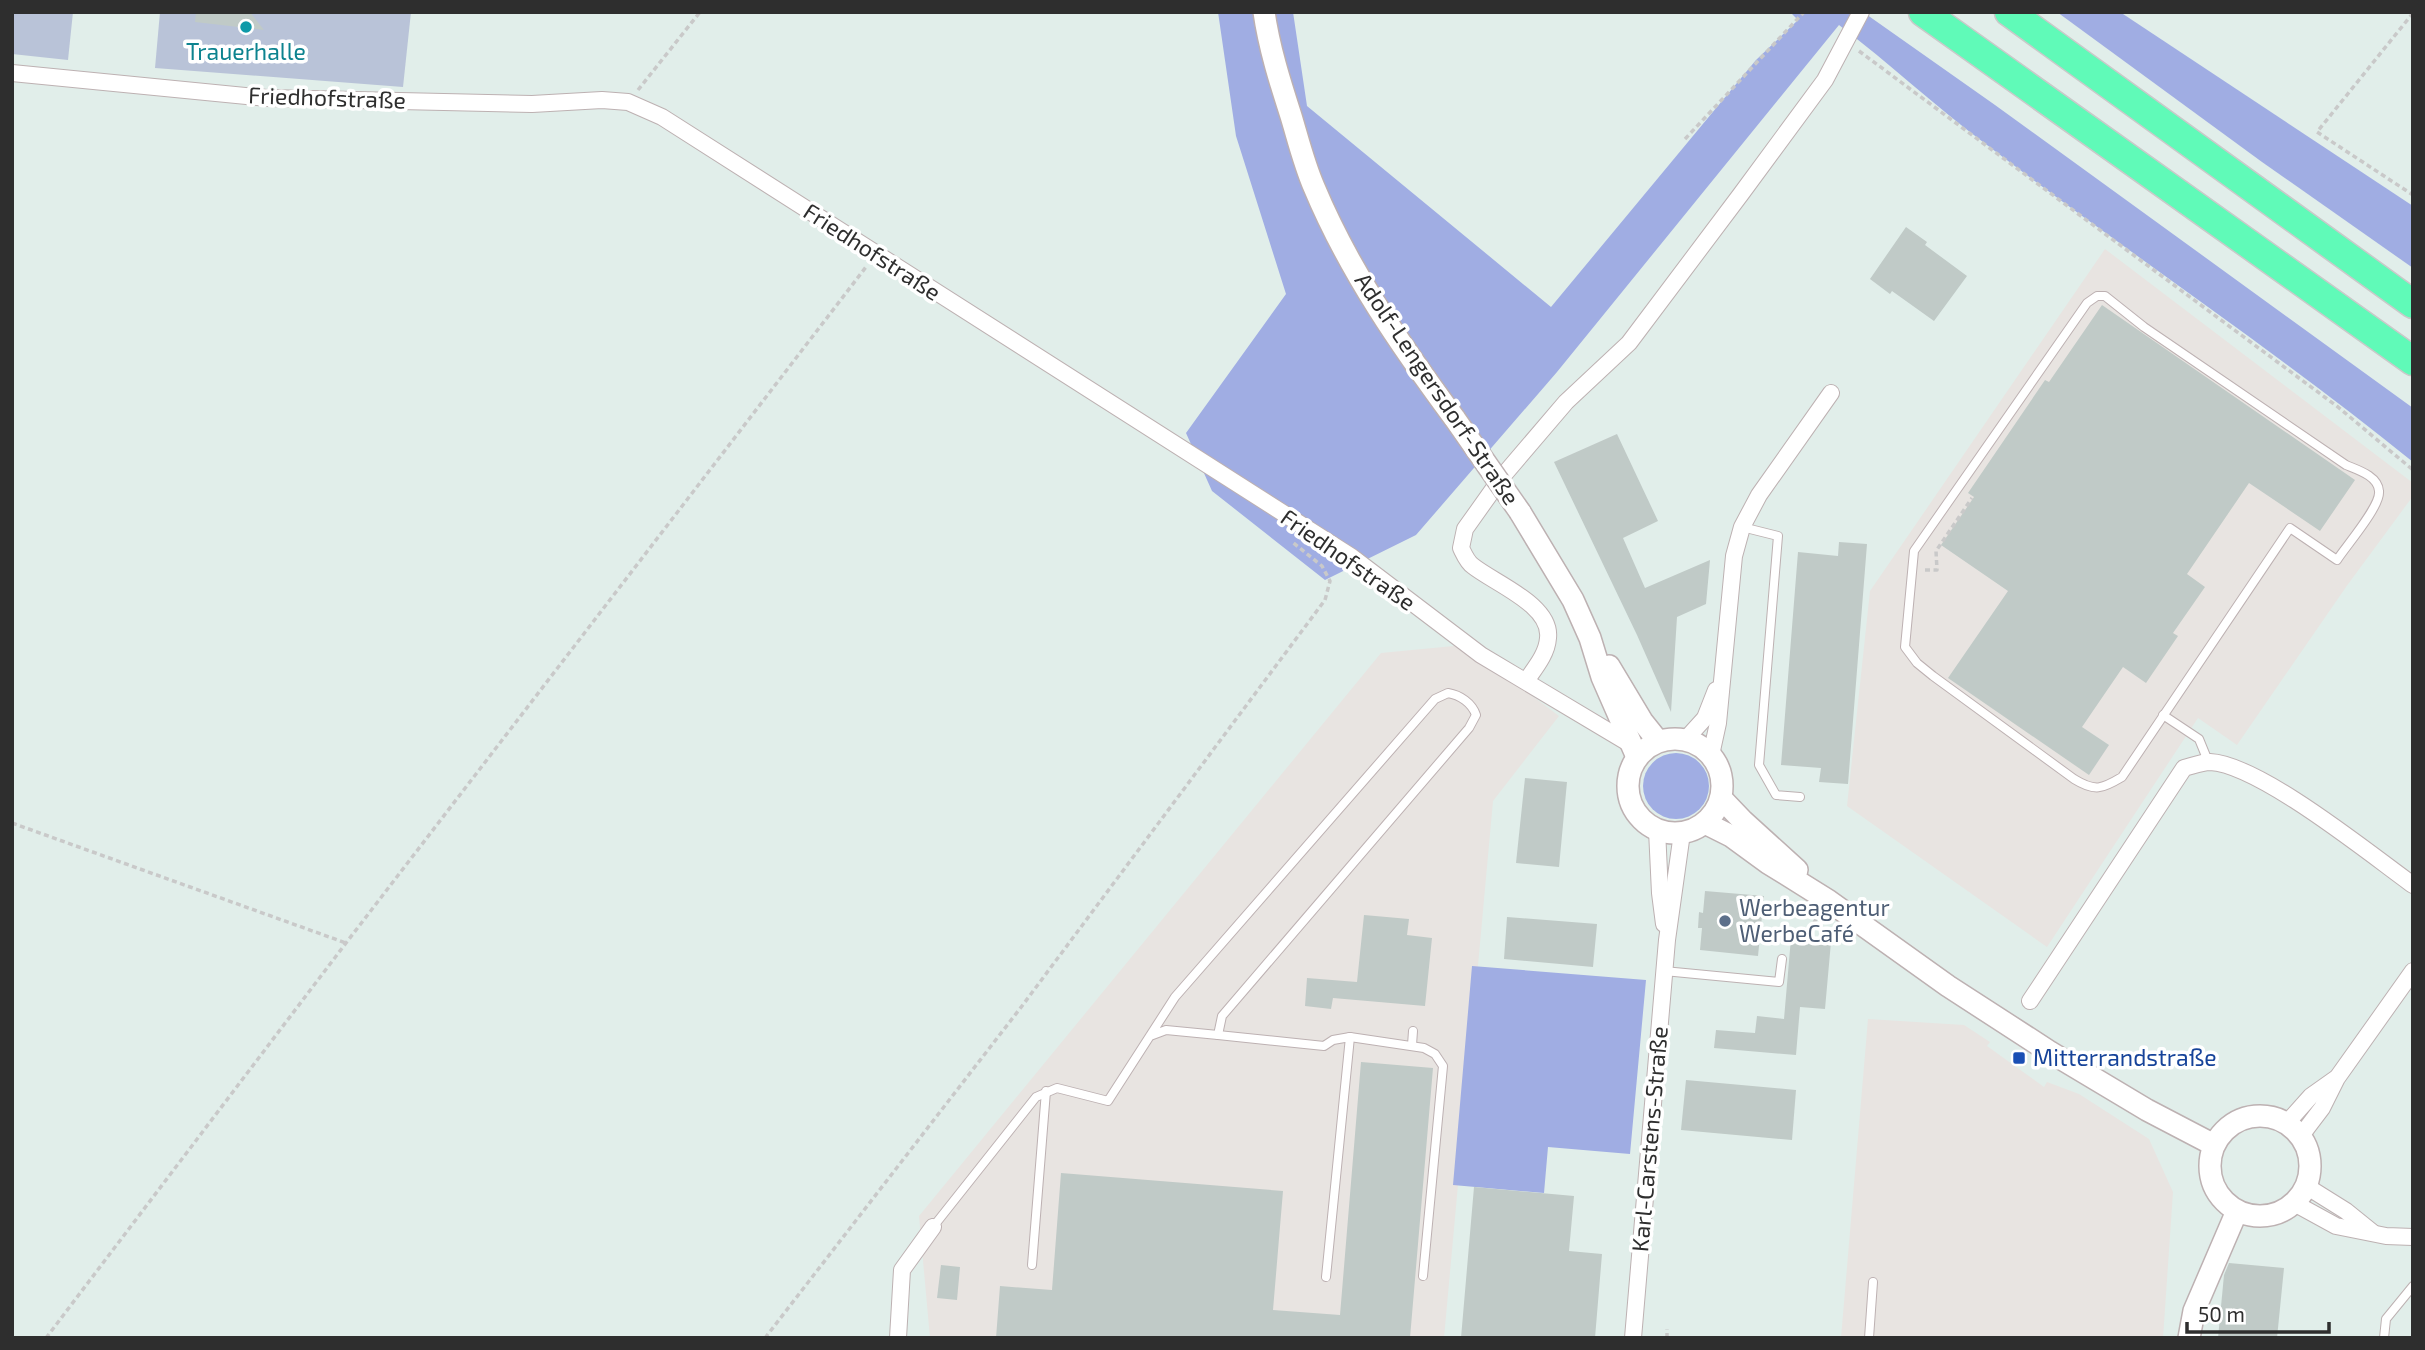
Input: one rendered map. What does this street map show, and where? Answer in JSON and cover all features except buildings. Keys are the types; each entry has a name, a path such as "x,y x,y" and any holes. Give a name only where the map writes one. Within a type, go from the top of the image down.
{"highway":[{"path":"1923,12 2413,361"},
{"path":"2009,12 2413,304"},
{"path":"2321,297 2413,376"}],"street":[{"name":"Adolf-Lengersdorf-Straße","path":"1264,12 1283,93 1313,185 1338,238 1364,288 1399,342 1520,512 1573,600 1634,751"},
{"path":"1526,681 1544,653 1549,638 1548,626 1539,611 1470,564 1461,548 1465,529 1502,477 1566,402 1629,343 1825,80 1861,12"},
{"name":"Friedhofstraße","path":"12,73 267,98 532,104 602,100 628,102 662,117 1352,557 1481,655 1634,751"},
{"path":"1712,755 1718,723 1734,556 1742,527 1759,495 1831,393"},
{"name":"Adolf-Lengersdorf-Straße","path":"1590,638 1642,721 1658,741"},
{"path":"1686,739 1705,718 1723,675"},
{"path":"1686,739 1700,745 1712,755 1722,775 1721,798 1715,811 1695,830 1682,833 1657,830 1635,812 1629,799 1628,784 1634,751 1647,748 1658,741 1686,739"},
{"path":"2030,1001 2184,768 2208,761 2231,766 2286,794 2413,885"},
{"path":"1721,798 1829,901"},
{"path":"1706,822 1829,901 1948,986 2050,1052 2147,1110 2214,1145"},
{"name":"Karl-Carstens-Straße","path":"1657,830 1660,893 1667,940"},
{"name":"Karl-Carstens-Straße","path":"1633,1338 1667,940 1682,833"},
{"path":"2293,1130 2322,1108 2337,1078 2413,971"},
{"path":"2254,1116 2270,1117 2293,1130 2308,1152 2309,1169 2300,1194 2281,1212 2266,1216 2251,1216 2236,1211 2224,1202 2215,1190 2210,1175 2210,1160 2214,1145 2224,1131 2237,1121 2254,1116"},
{"path":"2300,1194 2336,1226 2413,1237"},
{"path":"2189,1338 2194,1311 2236,1211"},
{"path":"898,1338 902,1270 933,1227"}],"lane":[{"path":"2096,296 2105,296 2144,327 2346,465 2373,479 2379,489 2378,502 2337,560 2290,528 2162,715 2122,777 2104,788 2086,786 1933,676 1917,663 1905,647 1914,551 2087,303 2096,296"},
{"path":"1742,527 1778,536 1759,765 1776,795 1800,797"},
{"path":"933,1227 1036,1097 1057,1088 1108,1101 1175,997 1435,699 1448,693 1464,699 1476,715 1469,728 1222,1016 1218,1035"},
{"path":"2162,715 2199,739 2208,761"},
{"path":"1664,971 1779,982 1782,959"},
{"path":"1150,1036 1166,1030 1324,1046 1350,1037 1412,1045 1435,1054 1443,1066 1423,1276"},
{"path":"1412,1045 1413,1031"},
{"path":"1326,1277 1350,1037"},
{"path":"1032,1265 1046,1091"},
{"path":"1869,1338 1873,1282"},
{"path":"2384,1338 2386,1319 2413,1286"}],"path":[{"path":"628,102 700,12"},
{"path":"1685,139 1802,13"},
{"path":"2413,13 2317,132 2413,195"},
{"path":"1845,42 2337,407 2413,471"},
{"path":"46,1338 346,943 876,255"},
{"path":"1937,565 1936,551 1972,498"},
{"path":"765,1338 1023,1006 1325,600 1330,581 1322,566 1286,537"},
{"path":"12,823 346,943"},
{"path":"1667,1329 1667,1338"}],"shaded area":[{"path":"12,12 73,12 68,60 12,54"},
{"path":"160,12 411,12 403,87 155,68"},
{"path":"1218,12 1293,12 1307,106 1551,307 1756,60 1798,20 1790,12 1863,12 2413,408 2413,462 2307,380 1983,142 1839,25 1557,372 1416,535 1325,580 1212,491 1186,433 1286,294 1236,136"},
{"path":"2057,12 2120,12 2413,206 2413,268 2262,162"},
{"path":"2105,249 2413,483 2413,496 2346,587 2237,745 2198,718 2047,947 1847,806 1870,591"},
{"path":"1464,645 1559,716 1493,801 1444,1338 930,1338 919,1216 1381,653"},
{"path":"1669,753 1683,753 1695,758 1704,767 1709,786 1707,799 1700,810 1683,819 1669,819 1657,814 1648,805 1643,793 1643,779 1648,767 1657,758"},
{"path":"1472,966 1646,980 1630,1154 1548,1147 1544,1193 1453,1185"},
{"path":"1868,1019 1964,1025 1990,1042 1987,1046 2044,1087 2047,1082 2079,1094 2149,1139 2173,1192 2163,1338 1841,1338"}],"place":[{"name":"Trauerhalle","path":"246,27"},
{"name":"Werbeagentur WerbeCafé","path":"1725,921"},
{"name":"Mitterrandstraße","path":"2019,1058"}]}
